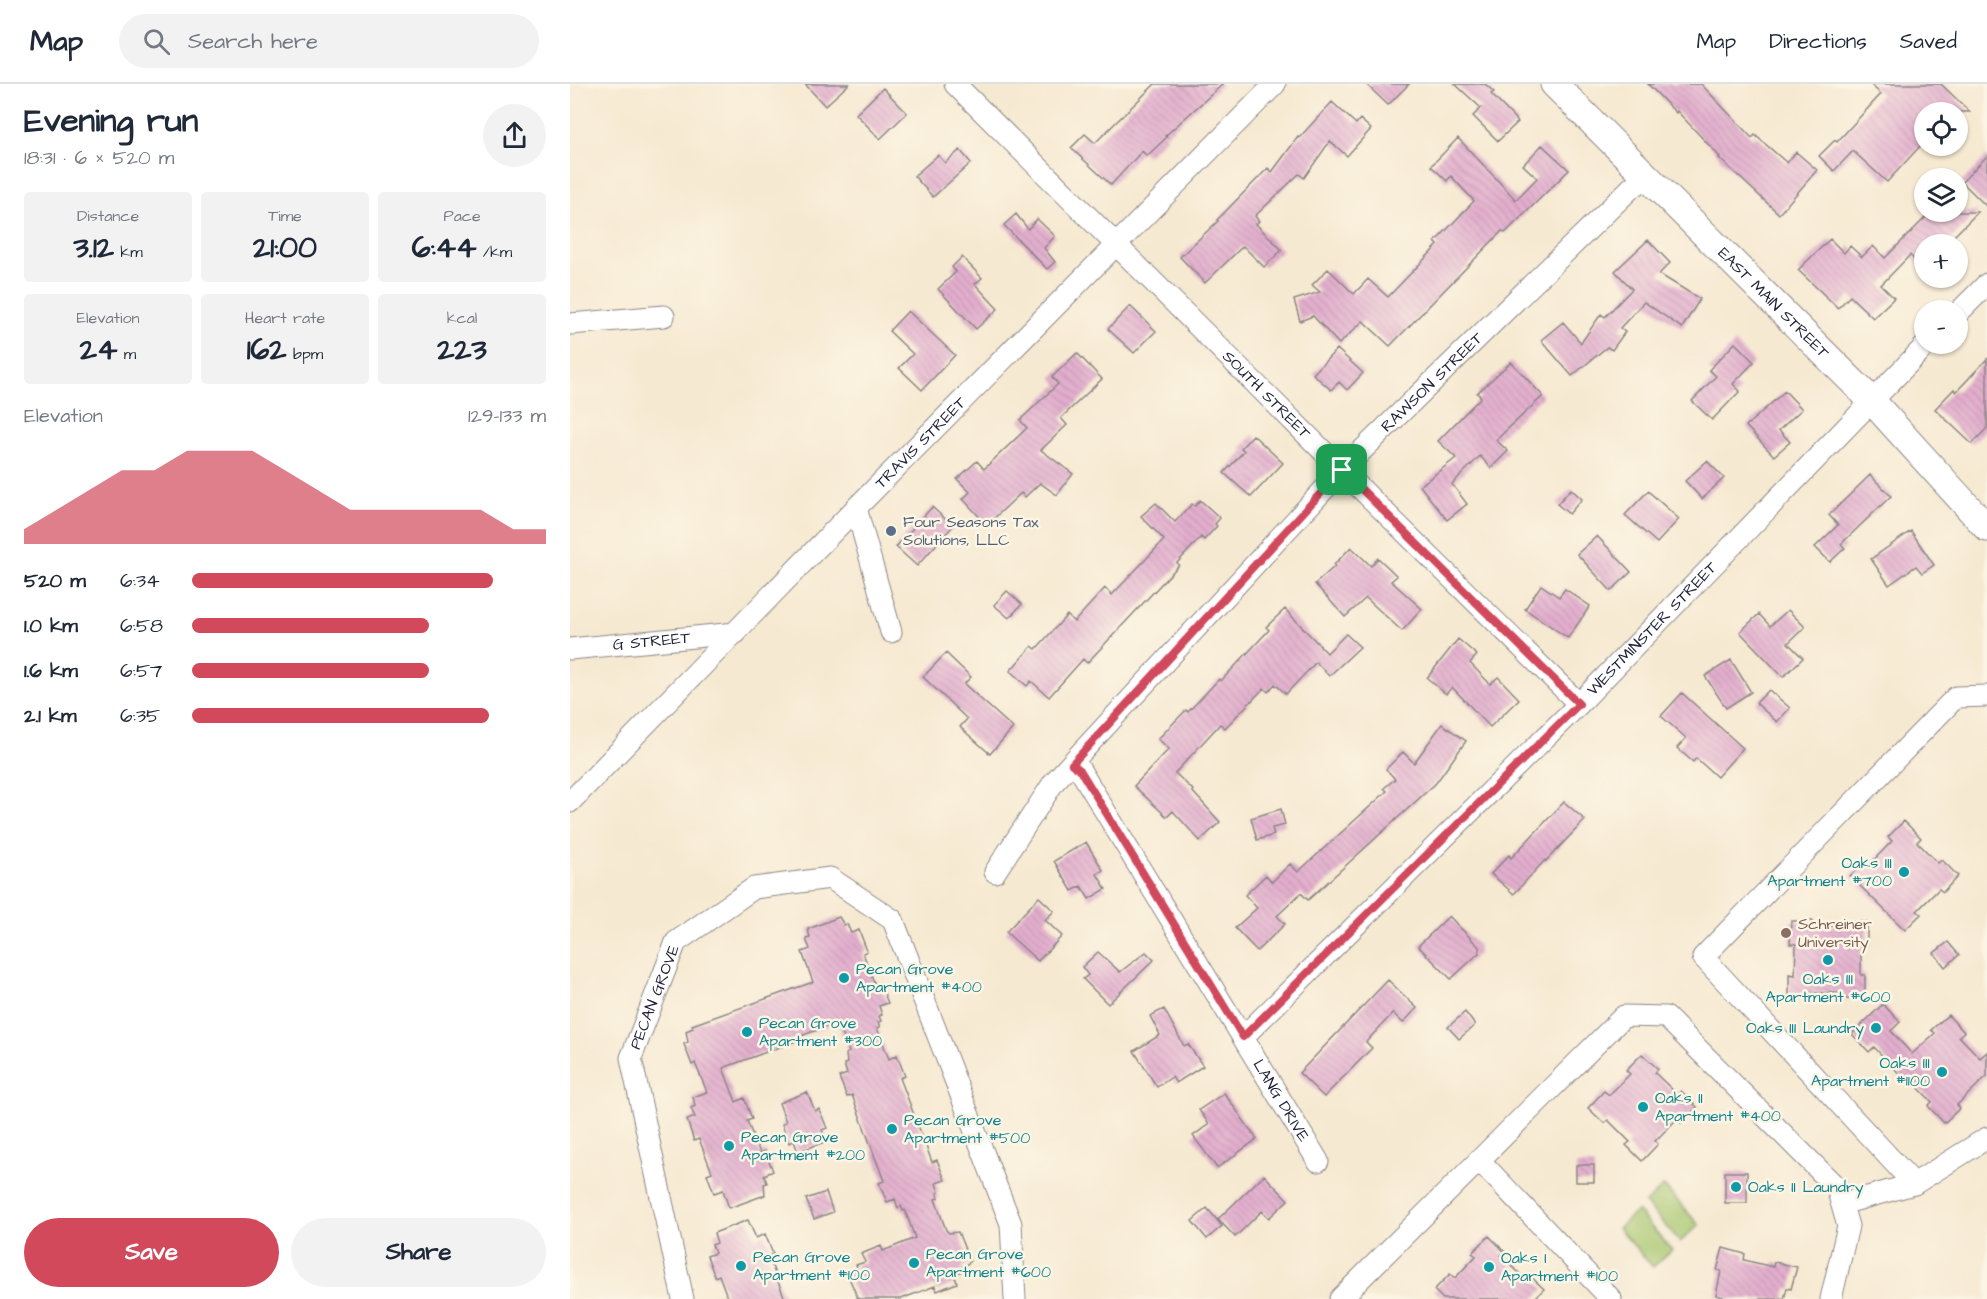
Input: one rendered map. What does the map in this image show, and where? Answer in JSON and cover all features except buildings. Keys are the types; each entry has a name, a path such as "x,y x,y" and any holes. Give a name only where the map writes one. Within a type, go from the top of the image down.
{"street":[{"name":"SOUTH STREET","path":"955,84 1579,704"},
{"name":"TRAVIS STREET","path":"570,802 856,508 1275,84"},
{"name":"EAST MAIN STREET","path":"1554,84 1871,400 1987,528"},
{"name":"RAWSON STREET","path":"995,872 1054,782 1342,470 1632,187 1648,177"},
{"path":"1968,303 1987,284"},
{"path":"570,324 664,316"},
{"name":"WESTMINSTER STREET","path":"1243,1037 1579,704 1917,354"},
{"path":"856,508 891,632"},
{"name":"G STREET","path":"570,649 736,633"},
{"path":"1914,1184 1702,957 1956,697 1987,696"},
{"name":"LANG DRIVE","path":"1072,764 1080,770 1318,1161"},
{"name":"PECAN GROVE","path":"683,1299 631,1058 676,942 754,888 830,878 893,920 1011,1224 1015,1299"},
{"path":"1340,1299 1624,1016 1666,1017 1837,1188 1848,1226 1830,1299"},
{"path":"1842,1203 1914,1184 1987,1138"},
{"path":"1479,1160 1611,1299"}],"green space":[{"path":"1664,1186 1699,1225 1680,1242 1645,1203"},
{"path":"1637,1211 1672,1250 1653,1267 1618,1228"}],"place":[{"name":"Four Seasons Tax Solutions, LLC","path":"891,531"},
{"name":"Oaks III Apartment #700","path":"1904,872"},
{"name":"Schreiner University","path":"1786,933"},
{"name":"Oaks III Apartment #600","path":"1828,960"},
{"name":"Pecan Grove Apartment #400","path":"844,978"},
{"name":"Oaks III Laundry","path":"1876,1028"},
{"name":"Pecan Grove Apartment #300","path":"747,1032"},
{"name":"Oaks III Apartment #1100","path":"1942,1072"},
{"name":"Oaks II Apartment #400","path":"1643,1107"},
{"name":"Pecan Grove Apartment #500","path":"892,1129"},
{"name":"Pecan Grove Apartment #200","path":"729,1146"},
{"name":"Oaks II Laundry","path":"1736,1187"},
{"name":"Pecan Grove Apartment #600","path":"914,1263"},
{"name":"Pecan Grove Apartment #100","path":"741,1266"},
{"name":"Oaks I Apartment #100","path":"1489,1267"}],"route":[{"path":"1342,470 1579,704 1243,1037 1080,770 1072,764 1342,470"}]}
